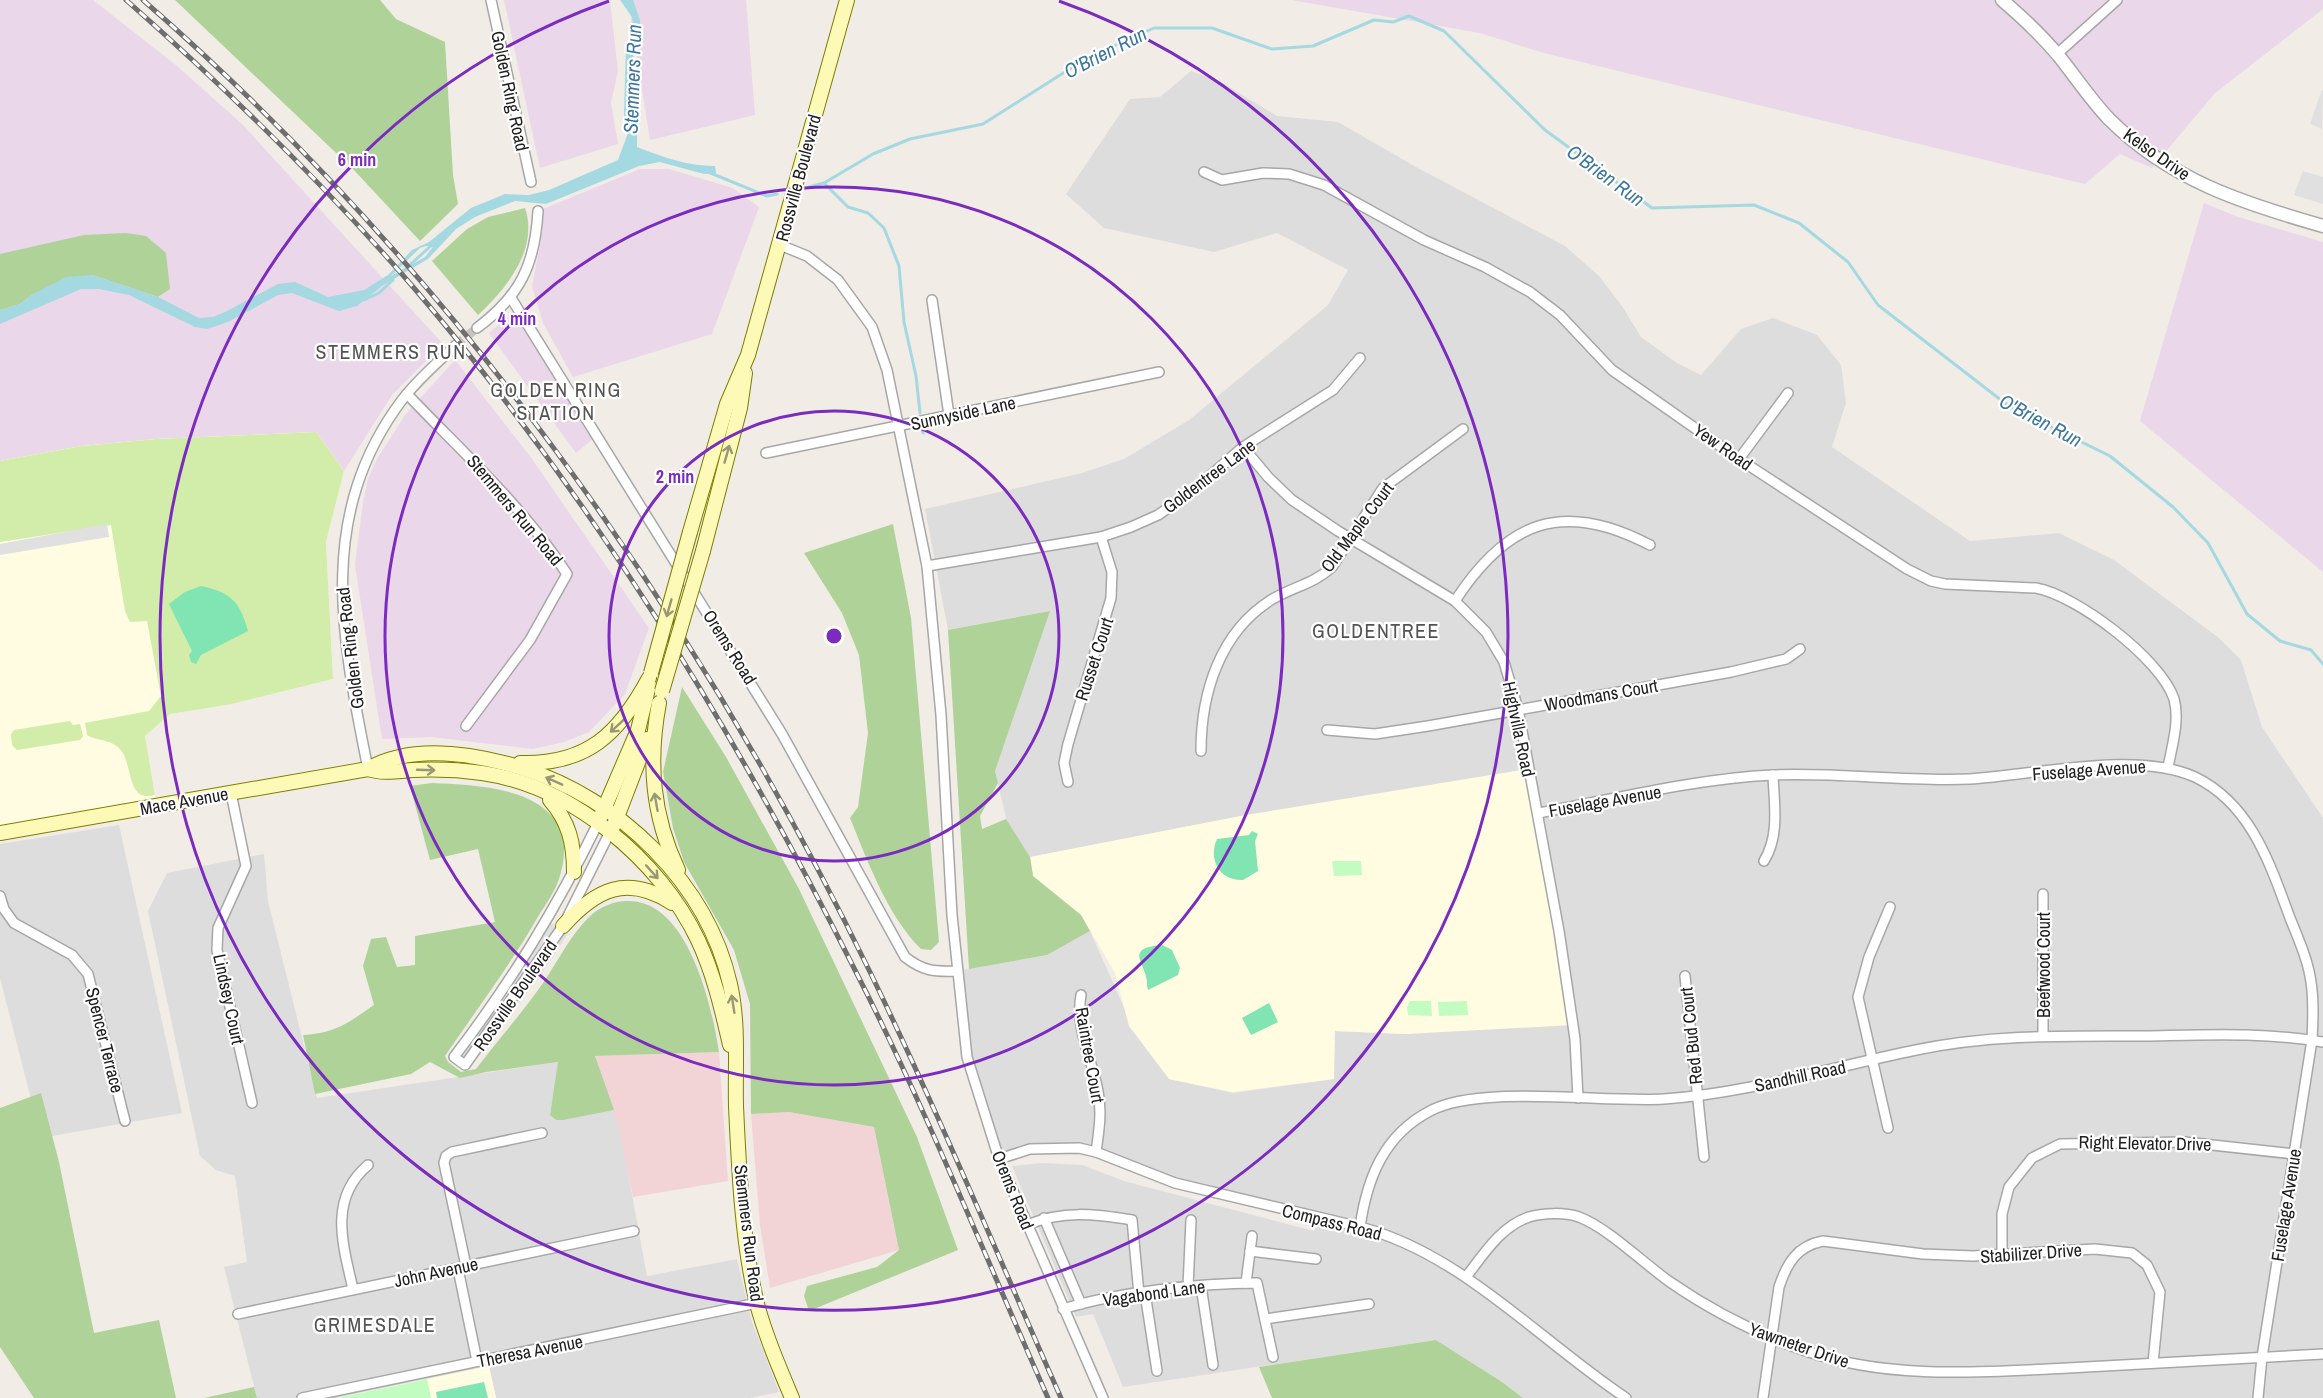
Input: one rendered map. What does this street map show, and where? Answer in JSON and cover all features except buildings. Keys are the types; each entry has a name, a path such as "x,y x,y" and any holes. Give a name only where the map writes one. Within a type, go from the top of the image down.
{"main road":[{"name":"Rossville Boulevard","path":"598,823 638,730 649,694 650,676 690,532 727,404 748,355 847,0"},
{"name":"Rossville Boulevard","path":"610,832 639,764 661,697 740,408 748,355"},
{"path":"504,763 538,764 591,747 622,722 650,676"},
{"path":"661,697 652,752 654,796 669,851 691,896"},
{"name":"Mace Avenue","path":"0,833 368,769 384,760 431,754 472,756 504,763 555,780 605,809"},
{"name":"Mace Avenue","path":"368,769 377,772 414,770 482,773 509,780 545,793 610,832"},
{"path":"545,793 568,826 574,850 574,872"},
{"name":"Stemmers Run Road","path":"605,809 662,858 691,896 710,927 730,983 736,1017 734,1062 744,1209 757,1303 792,1398"},
{"name":"Stemmers Run Road","path":"610,832 655,874 680,908 708,963 734,1062"},
{"path":"563,927 580,907 592,898 620,888 645,889 680,908"}],"street":[{"name":"Golden Ring Road","path":"491,0 531,183"},
{"name":"Kelso Drive","path":"2002,0 2058,54 2109,118 2159,160 2245,204 2323,226"},
{"path":"2058,54 2117,0"},
{"name":"Yew Road","path":"1204,172 1222,180 1263,173 1309,178 1444,251 1511,280 1560,315 1612,370 1739,459 1920,576 1945,584 2049,590 2091,613 2151,662 2165,679 2174,700 2176,713 2168,767"},
{"path":"477,328 512,298 534,251 538,211"},
{"name":"Orems Road","path":"780,245 807,256 838,280 863,311 880,346 927,566 941,715 957,971 967,1057 999,1159 1103,1398"},
{"name":"Orems Road","path":"512,298 772,716 905,957 919,968 930,972 957,971"},
{"path":"932,300 950,415"},
{"name":"Golden Ring Road","path":"368,769 357,713 342,604 344,538 358,479 384,427 407,394 456,345"},
{"name":"Goldentree Lane","path":"927,566 1101,537 1158,515 1194,490 1244,447 1333,390 1360,358"},
{"name":"Sunnyside Lane","path":"766,453 1159,372"},
{"path":"1739,459 1788,393"},
{"name":"Stemmers Run Road","path":"407,394 475,461 544,540 567,574 530,640 466,726"},
{"name":"Old Maple Court","path":"1201,751 1203,709 1218,662 1233,637 1254,614 1273,599 1325,574 1377,496 1393,479 1463,429"},
{"name":"Highvilla Road","path":"1244,447 1268,477 1292,500 1455,601 1494,644 1504,662 1518,709 1571,1007 1578,1098"},
{"path":"1455,601 1476,571 1498,547 1544,524 1584,522 1631,535 1650,545"},
{"name":"Russet Court","path":"1068,782 1064,763 1068,744 1109,615 1112,572 1101,537"},
{"name":"Woodmans Court","path":"1328,730 1375,734 1759,666 1786,659 1800,649"},
{"name":"Fuselage Avenue","path":"1538,813 1713,782 1773,775 1968,779 2136,764 2168,767 2213,788 2241,815 2257,837 2272,869 2308,966 2313,999 2312,1040 2262,1357 2258,1398"},
{"path":"1764,861 1772,848 1774,836 1773,775"},
{"name":"Lindsey Court","path":"231,793 246,866 218,928 217,950 252,1103"},
{"name":"Rossville Boulevard","path":"598,823 574,872 525,958 454,1057 465,1065 563,927 610,832"},
{"name":"Beefwood Court","path":"2043,894 2043,1036"},
{"name":"Spencer Terrace","path":"0,896 4,909 14,923 72,954 88,974 125,1121"},
{"path":"1888,1128 1861,1012 1859,986 1890,907"},
{"name":"Red Bud Court","path":"1685,976 1704,1157"},
{"name":"Raintree Court","path":"1081,995 1079,1017 1099,1093 1101,1118 1096,1152"},
{"name":"Sandhill Road","path":"1359,1227 1365,1191 1384,1151 1402,1130 1432,1110 1474,1099 1663,1099 1727,1092 1915,1050 1983,1039 2043,1036 2256,1034 2323,1042"},
{"path":"477,1361 444,1163 446,1156 452,1152 542,1133"},
{"name":"Right Elevator Drive","path":"2002,1254 2002,1214 2009,1187 2032,1158 2060,1144 2185,1142 2294,1154"},
{"name":"Compass Road","path":"999,1159 1049,1147 1065,1146 1096,1152 1175,1183 1359,1227 1433,1255 1466,1277 1626,1398"},
{"path":"353,1289 341,1231 341,1212 353,1179 368,1165"},
{"path":"1027,1225 1044,1218 1068,1214 1099,1214 1132,1220 1142,1294 1157,1371"},
{"name":"Yawmeter Drive","path":"1466,1277 1502,1233 1514,1224 1538,1215 1564,1214 1589,1223 1718,1313 1771,1338 1845,1362 1925,1371 2007,1371 2323,1354"},
{"path":"1044,1218 1081,1304"},
{"path":"1188,1287 1191,1220"},
{"name":"John Avenue","path":"238,1314 634,1231"},
{"path":"1252,1236 1246,1283 1257,1283 1273,1357"},
{"name":"Stabilizer Drive","path":"1771,1338 1779,1287 1785,1269 1797,1253 1810,1245 1830,1242 1923,1254 1973,1256 2110,1249 2140,1258 2153,1272 2160,1292 2154,1363"},
{"path":"1250,1251 1316,1260"},
{"name":"Vagabond Lane","path":"1063,1309 1081,1304 1188,1287 1246,1283"},
{"path":"1201,1286 1213,1365"},
{"name":"Theresa Avenue","path":"302,1398 757,1303"},
{"path":"1265,1319 1369,1304"},
{"path":"1763,1398 1771,1338"}],"shaded area":[{"path":"0,0 93,0 177,66 242,124 443,344 392,395 344,471 316,432 156,439 82,446 0,461"},
{"path":"504,0 610,0 618,71 611,103 618,144 540,168"},
{"path":"628,0 746,0 755,115 650,140"},
{"path":"1292,0 2323,0 2323,9 2215,93 2152,168 2120,154 2085,184 1544,53 1480,33"},
{"path":"1191,71 1221,82 1277,116 1338,122 1416,167 1565,246 1599,276 1622,306 1641,337 1677,363 1701,375 1741,329 1773,318 1817,335 1841,365 1846,403 1832,447 1970,541 2059,533 2114,560 2219,638 2241,660 2262,727 2323,818 2323,1398 1523,1398 1436,1340 1123,1387 1093,1314 1076,1317 1012,1166 1043,1163 1082,1165 1124,1181 1314,1231 1318,1217 1172,1182 1096,1152 1040,1148 999,1159 971,1074 957,971 1047,955 1090,931 1134,1030 1169,1079 1233,1093 1334,1079 1334,1031 1406,1034 1440,1031 1246,815 1030,857 1007,822 995,771 1049,611 948,630 925,509 1082,473 1124,459 1189,420 1328,305 1348,270 1277,233 1214,252 1104,228 1066,194 1130,99 1160,97"},
{"path":"2323,91 2322,129 2310,124"},
{"path":"640,169 669,169 733,188 759,207 712,334 573,377 543,323 532,286 541,240 543,209"},
{"path":"2303,171 2323,177 2323,204 2294,195"},
{"path":"2204,203 2238,217 2323,242 2323,572 2140,421"},
{"path":"514,312 594,438 576,453 489,333"},
{"path":"455,360 532,459 649,628 625,694 589,732 564,742 533,749 432,737 382,739 355,565 363,502 368,479 377,459 405,415"},
{"path":"316,432 344,471 326,542 333,679 232,704 170,714 145,736 157,806 0,833 0,461 82,446 156,439"},
{"path":"107,524 109,537 0,555 0,544"},
{"path":"1528,769 1573,1025 1406,1034 1335,1031 1334,1079 1232,1092 1169,1079 1129,1026 1115,973 1081,915 1033,876 1030,857 1246,815"},
{"path":"119,825 182,1113 41,1138 0,978 0,844"},
{"path":"264,854 268,901 317,1098 559,1062 550,1114 556,1120 614,1110 620,1129 647,1276 737,1259 751,1319 779,1392 750,1398 496,1398 489,1366 336,1398 257,1398 224,1267 247,1262 235,1176 216,1170 200,1156 148,911 167,873"},
{"path":"543,918 568,933 552,959 467,1071 450,1058 482,1015"},
{"path":"719,1052 728,1181 633,1197 619,1129 595,1056"},
{"path":"789,1112 874,1127 899,1250 770,1288 760,1225 751,1114"},
{"path":"489,1366 496,1398 336,1398"}],"green space":[{"path":"175,0 380,0 396,19 445,42 453,175 458,204 420,241 353,169"},
{"path":"525,208 528,238 524,253 509,281 478,315 432,261 467,229 488,217"},
{"path":"126,233 146,236 166,253 170,289 158,297 92,275 33,294 20,304 0,310 0,254 84,235"},
{"path":"316,432 344,471 326,542 333,679 232,704 170,714 145,736 155,795 145,796 134,787 127,762 118,747 87,735 85,723 149,711 161,696 147,621 130,622 125,611 111,525 0,542 0,461 82,446 156,439"},
{"path":"893,524 911,618 939,942 931,950 921,949 888,904 850,818 858,807 868,733 859,655 842,613 804,553"},
{"path":"201,586 220,591 233,600 242,613 248,631 201,655 196,664 191,662 189,655 192,651 169,604 185,592"},
{"path":"1050,611 995,771 998,783 980,816 982,829 1006,819 1030,857 1033,876 1081,915 1090,931 1047,955 969,969 948,630"},
{"path":"682,687 726,757 799,889 917,1137 958,1250 809,1311 804,1296 807,1286 877,1267 899,1250 874,1127 789,1112 751,1114 750,1004 734,950 684,862 673,828 663,772"},
{"path":"70,721 73,725 80,724 83,736 80,740 17,750 12,745 11,734 14,730"},
{"path":"432,783 485,787 521,796 537,804 551,815 560,829 564,847 561,873 553,893 505,969 445,1056 448,1062 461,1072 476,1069 549,975 583,923 603,907 627,901 648,905 666,917 681,936 703,983 719,1052 595,1056 614,1110 563,1120 556,1120 550,1115 558,1062 460,1078 430,1062 411,1074 315,1094 303,1035 324,1032 341,1026 374,1005 363,966 371,939 386,937 397,967 415,965 415,936 495,922 478,849 430,860 410,786"},
{"path":"1252,831 1258,834 1255,841 1258,871 1243,880 1228,877 1222,873 1215,861 1217,839 1249,835"},
{"path":"1332,861 1361,861 1362,875 1334,876"},
{"path":"1162,945 1172,950 1180,968 1178,975 1148,990 1140,953 1143,949"},
{"path":"1410,1001 1431,1001 1432,1016 1408,1015 1407,1007"},
{"path":"1467,1001 1468,1015 1439,1016 1438,1002"},
{"path":"1269,1003 1278,1022 1251,1035 1242,1018"},
{"path":"41,1093 59,1162 94,1333 159,1320 176,1398 34,1398 0,1347 0,1108"},
{"path":"1436,1340 1523,1398 1272,1398 1259,1367"},
{"path":"427,1379 431,1398 337,1398 414,1382"},
{"path":"484,1382 488,1398 437,1398 436,1392"},
{"path":"254,1387 257,1398 204,1398"}],"water":[{"name":"Stemmers Run","path":"620,0 633,0 640,20 640,29 632,43 637,92 637,147 685,163 715,166 716,173 704,174 660,162 639,166 546,204 515,201 475,217 456,229 428,259 382,286 357,306 339,311 292,293 278,295 228,322 207,329 195,327 129,295 99,289 81,289 0,324 0,310 20,304 33,294 66,277 92,275 158,297 199,318 213,317 225,312 278,284 295,282 328,297 364,290 388,275 412,250 429,242 471,208 505,194 529,195 549,190 618,160 628,133 624,114 626,46 633,24 632,17","holes":["433,247 425,257 391,276 420,248"]}],"waterway":[{"name":"O'Brien Run","path":"809,187 824,183 873,154 910,139 983,124 1087,58 1154,28 1212,28 1272,49 1313,46 1374,20 1393,22 1409,16 1444,31 1545,130 1652,208 1754,205 1799,223 1848,262 1878,305 2010,407 2110,456 2173,507 2208,543 2247,614 2280,641 2311,650 2323,664"},
{"name":"O'Brien Run","path":"708,172 767,196 777,194"},
{"path":"825,184 848,207 868,213 884,228 899,266 904,322 916,376 920,413"},
{"path":"402,272 433,244"},
{"path":"364,300 379,293 393,280"},
{"path":"922,428 923,433"}],"tunnel":[{"path":"456,345 477,328"}],"railway":[{"path":"126,0 202,68 275,139 346,212 414,288 541,448 656,617 760,792 856,972 907,1077 1048,1398"},
{"path":"143,0 255,104 361,214 461,329 555,450 643,575 724,704 800,836 870,972 944,1131 1061,1398"}],"district":[{"name":"STEMMERS RUN","path":"391,351"},
{"name":"GOLDEN RING STATION","path":"556,400"},
{"name":"GOLDENTREE","path":"1376,630"},
{"name":"GRIMESDALE","path":"375,1324"}]}
